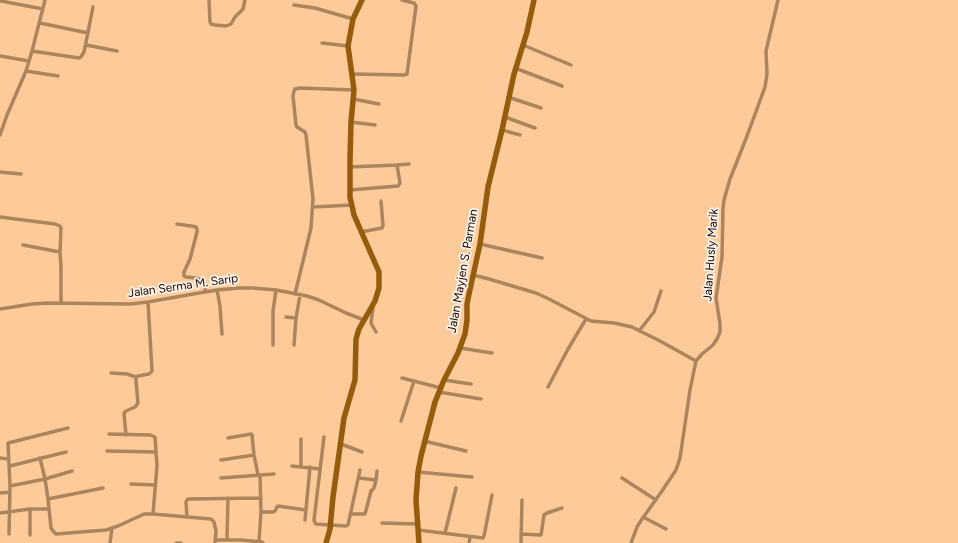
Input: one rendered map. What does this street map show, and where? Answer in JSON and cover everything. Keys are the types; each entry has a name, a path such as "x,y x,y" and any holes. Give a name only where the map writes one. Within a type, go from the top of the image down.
{"street":[{"path":"0,4 1,0 43,9"},
{"path":"0,135 29,62 45,0"},
{"path":"209,0 211,24 226,26 231,24 235,17 243,9 245,0"},
{"path":"326,543 346,411 355,380 356,338 359,329 376,300 379,288 379,272 354,215 350,197 351,122 354,90 348,46 353,19 362,0"},
{"path":"353,74 407,74 416,6 414,3 402,0"},
{"name":"Jalan Mayjen S. Parman","path":"419,543 416,500 418,472 424,441 440,390 465,334 467,304 480,244 488,187 515,68 523,45 534,0"},
{"name":"Jalan Husly Marik","path":"696,361 713,345 720,332 716,298 722,257 724,200 730,179 765,87 767,74 766,51 778,0"},
{"path":"294,5 315,8 353,19"},
{"path":"32,51 79,58 82,56 86,45 93,7"},
{"path":"40,23 88,33"},
{"path":"322,43 348,46"},
{"path":"86,45 117,51"},
{"path":"523,45 571,65"},
{"path":"0,56 29,62"},
{"path":"515,68 562,86"},
{"path":"26,71 58,76"},
{"path":"295,294 311,228 313,191 309,170 306,135 305,132 296,125 293,96 294,91 295,89 300,88 354,90"},
{"path":"508,97 541,108"},
{"path":"353,99 379,104"},
{"path":"505,117 535,128"},
{"path":"351,122 375,125"},
{"path":"502,130 520,135"},
{"path":"350,190 398,186 400,183 397,164"},
{"path":"350,168 409,164"},
{"path":"0,172 21,174"},
{"path":"361,232 382,227 381,201"},
{"path":"313,207 352,205"},
{"path":"0,217 55,224 60,226 61,302"},
{"path":"177,224 196,227 197,229 190,259 184,272 184,276 202,280 204,282 205,292"},
{"path":"480,244 542,258"},
{"path":"23,245 60,252"},
{"path":"473,275 536,293 586,319 595,322 622,324 632,327 696,361 678,464 672,476 637,527 631,543"},
{"name":"Jalan Serma M. Sarip","path":"0,309 32,304 61,302 119,305 148,302 217,290 264,288 319,300 364,320"},
{"path":"217,290 222,334"},
{"path":"273,345 276,290"},
{"path":"639,331 654,312 661,291"},
{"path":"294,345 296,318 300,295"},
{"path":"111,373 127,374 136,377 149,374 152,371 148,302"},
{"path":"373,305 371,323 376,332"},
{"path":"286,317 296,318"},
{"path":"548,387 586,319"},
{"path":"460,348 492,353"},
{"path":"126,435 124,412 135,407 138,403 136,377"},
{"path":"402,378 440,390 481,399"},
{"path":"444,380 471,384"},
{"path":"401,421 414,381"},
{"path":"9,534 10,466 8,459 8,443 68,428"},
{"path":"109,434 150,435 155,437 157,466 153,514"},
{"path":"40,458 45,479 51,528 55,533 70,533 112,528 144,514 153,514 207,518 213,520 216,531 215,541 227,539 261,542 261,498 259,475 254,455 252,435 228,438"},
{"path":"324,436 314,522 317,524 348,525 360,470"},
{"path":"301,439 301,466"},
{"path":"424,441 466,451"},
{"path":"341,444 362,452"},
{"path":"10,466 66,452"},
{"path":"107,452 156,452"},
{"path":"221,460 254,455"},
{"path":"0,458 8,459"},
{"path":"292,466 320,469"},
{"path":"305,520 310,467"},
{"path":"350,514 365,514 378,471"},
{"path":"10,486 72,472"},
{"path":"418,472 472,477"},
{"path":"221,478 274,474"},
{"path":"359,478 376,480"},
{"path":"622,478 656,500"},
{"path":"131,484 155,485"},
{"path":"48,499 103,488"},
{"path":"445,533 456,488"},
{"path":"0,493 10,492"},
{"path":"382,523 418,527 445,533 481,538 484,537 492,495"},
{"path":"227,539 228,498"},
{"path":"187,517 186,502 188,499 261,498"},
{"path":"520,543 522,500"},
{"path":"261,512 273,512 278,506 306,510"},
{"path":"521,534 541,535 544,515 562,508"},
{"path":"0,513 30,509 49,509"},
{"path":"30,509 30,535"},
{"path":"643,517 666,529"},
{"path":"110,543 112,528"},
{"path":"469,543 470,537"},
{"path":"176,542 181,543"}]}
